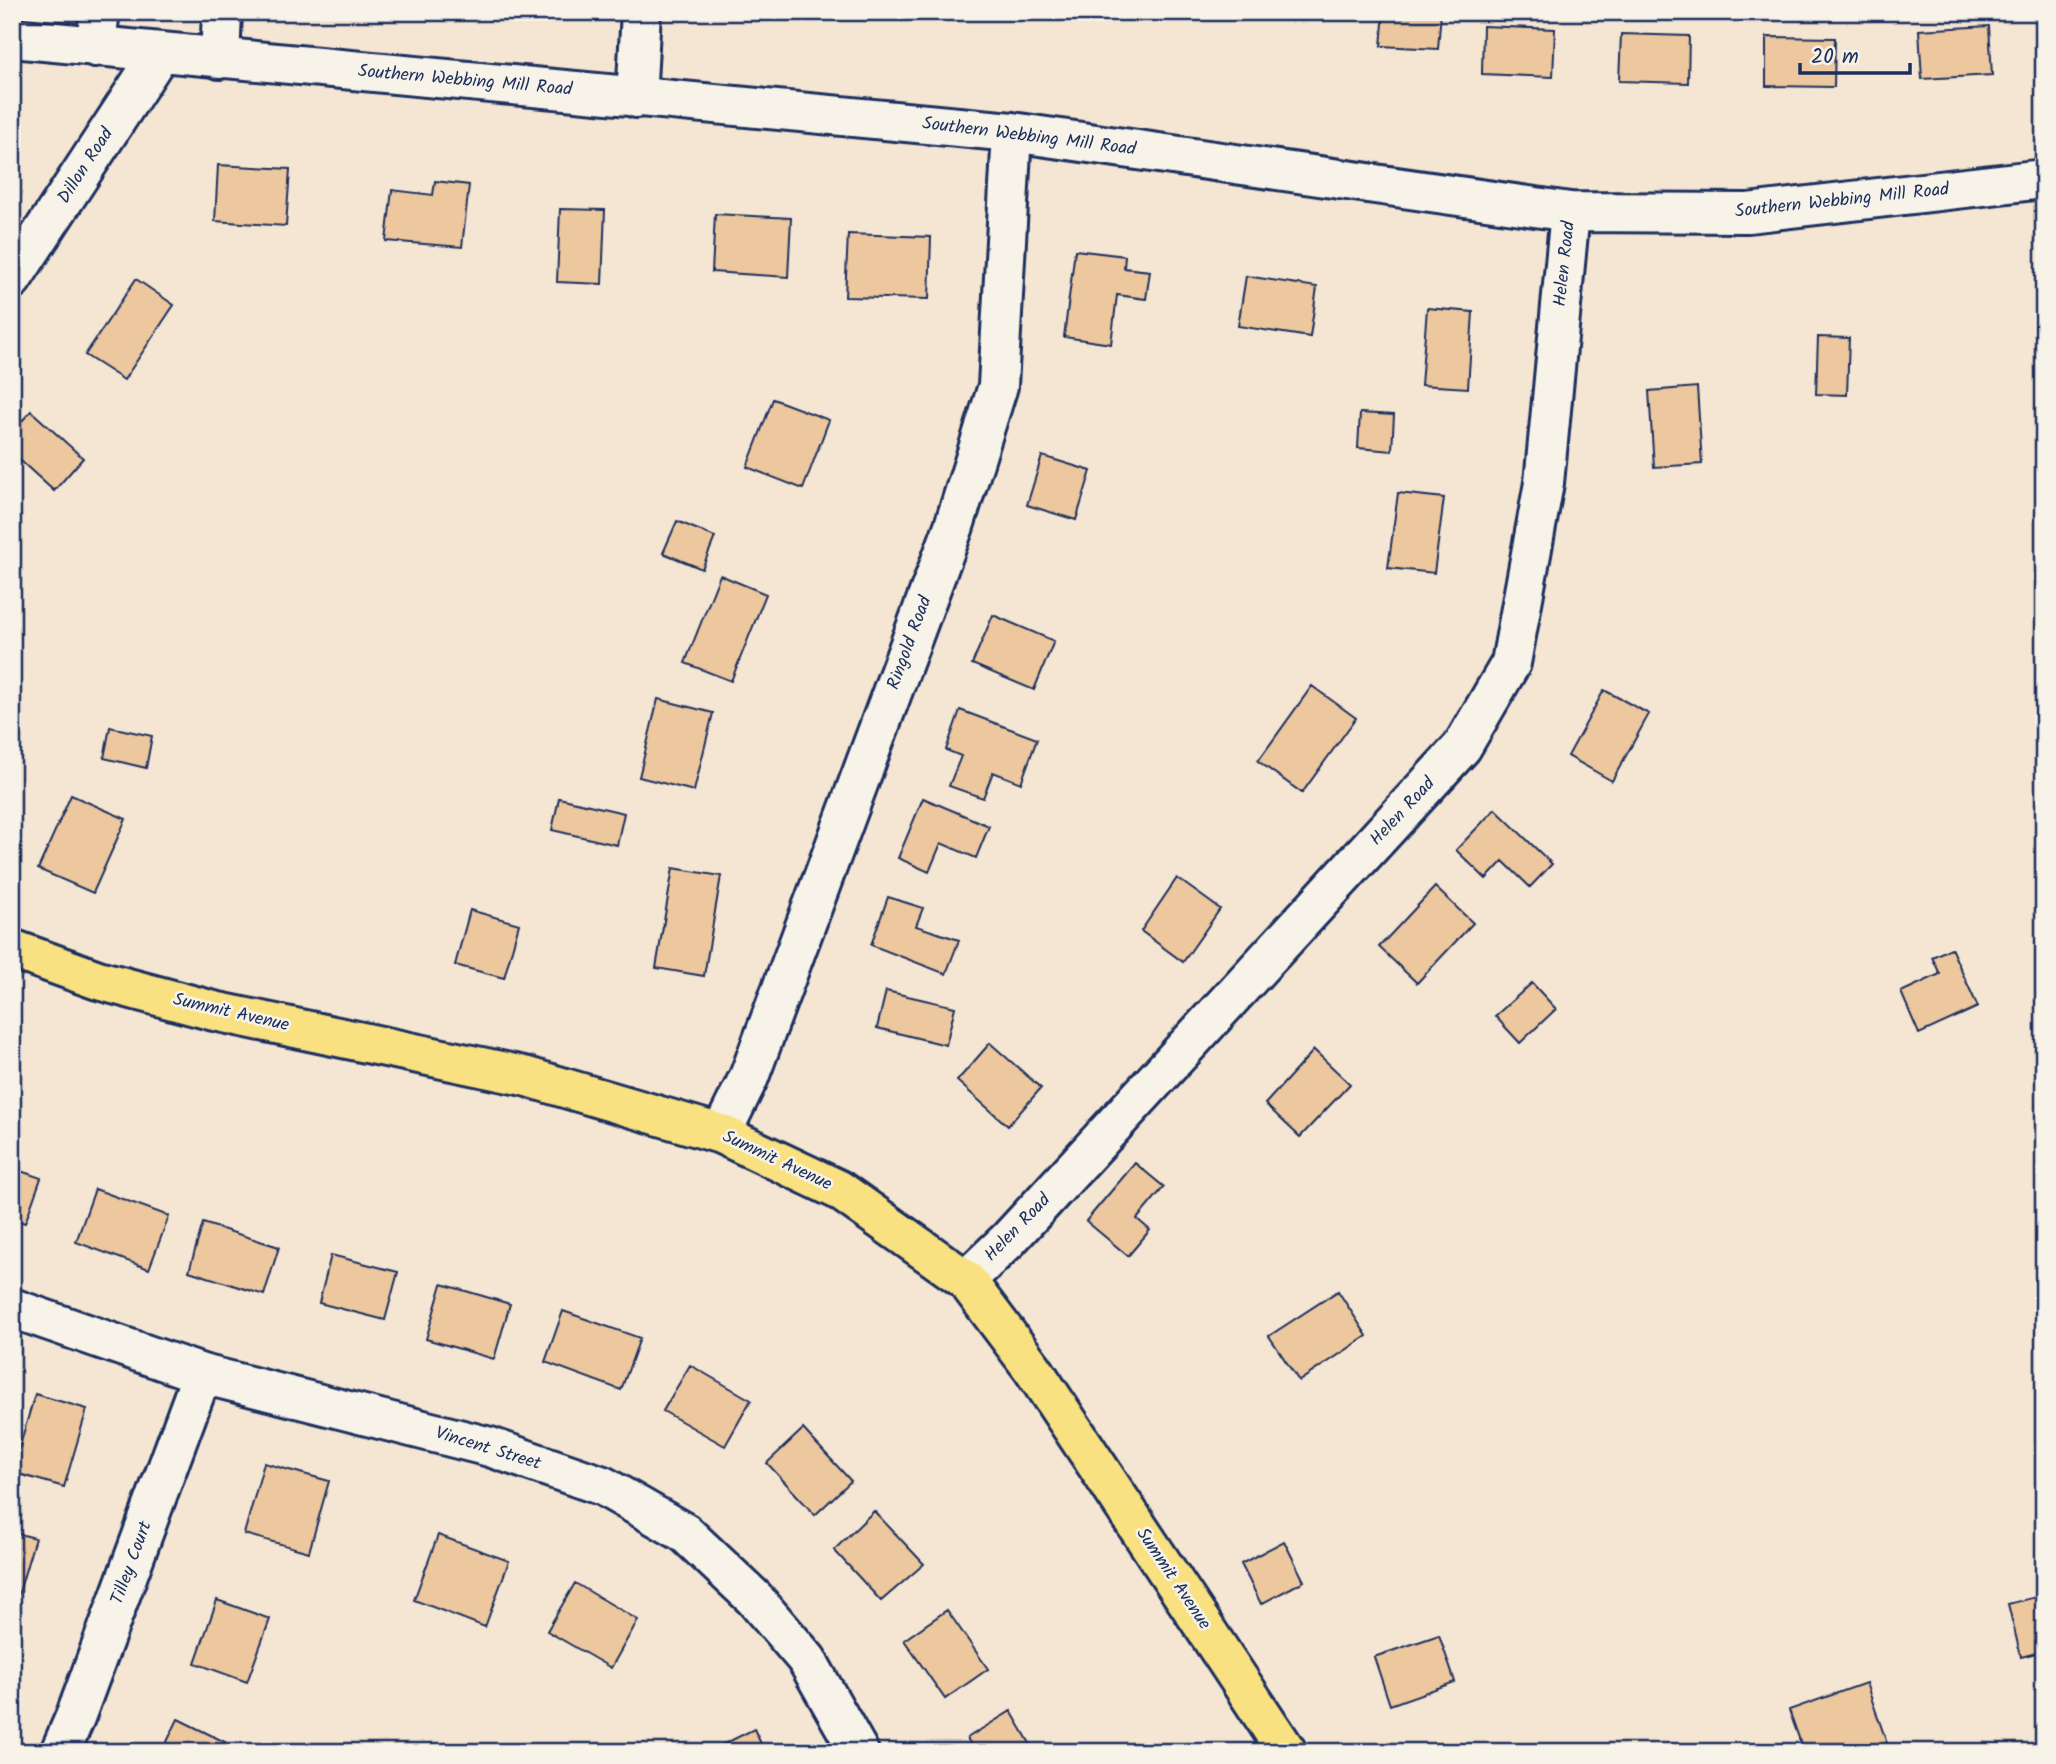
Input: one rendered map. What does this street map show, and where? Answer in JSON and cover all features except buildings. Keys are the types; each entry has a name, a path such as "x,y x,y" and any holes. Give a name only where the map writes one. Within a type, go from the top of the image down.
{"main road":[{"name":"Summit Avenue","path":"12,949 98,980 214,1011 524,1076 721,1134 839,1190 966,1280 1033,1369 1287,1752"}],"street":[{"path":"220,59 222,12"},
{"path":"636,97 640,12"},
{"name":"Southern Webbing Mill Road","path":"12,38 98,29 160,54 1012,132 1570,212 1748,212 2044,179"},
{"name":"Dillon Road","path":"12,279 160,54"},
{"name":"Ringold Road","path":"721,1134 749,1077 954,526 998,387 1012,132"},
{"name":"Helen Road","path":"966,1280 1018,1230 1462,747 1511,663 1544,483 1570,212"},
{"name":"Vincent Street","path":"12,1308 202,1374 490,1447 603,1486 685,1533 754,1598 807,1660 859,1752"},
{"name":"Tilley Court","path":"60,1752 202,1374"}]}
